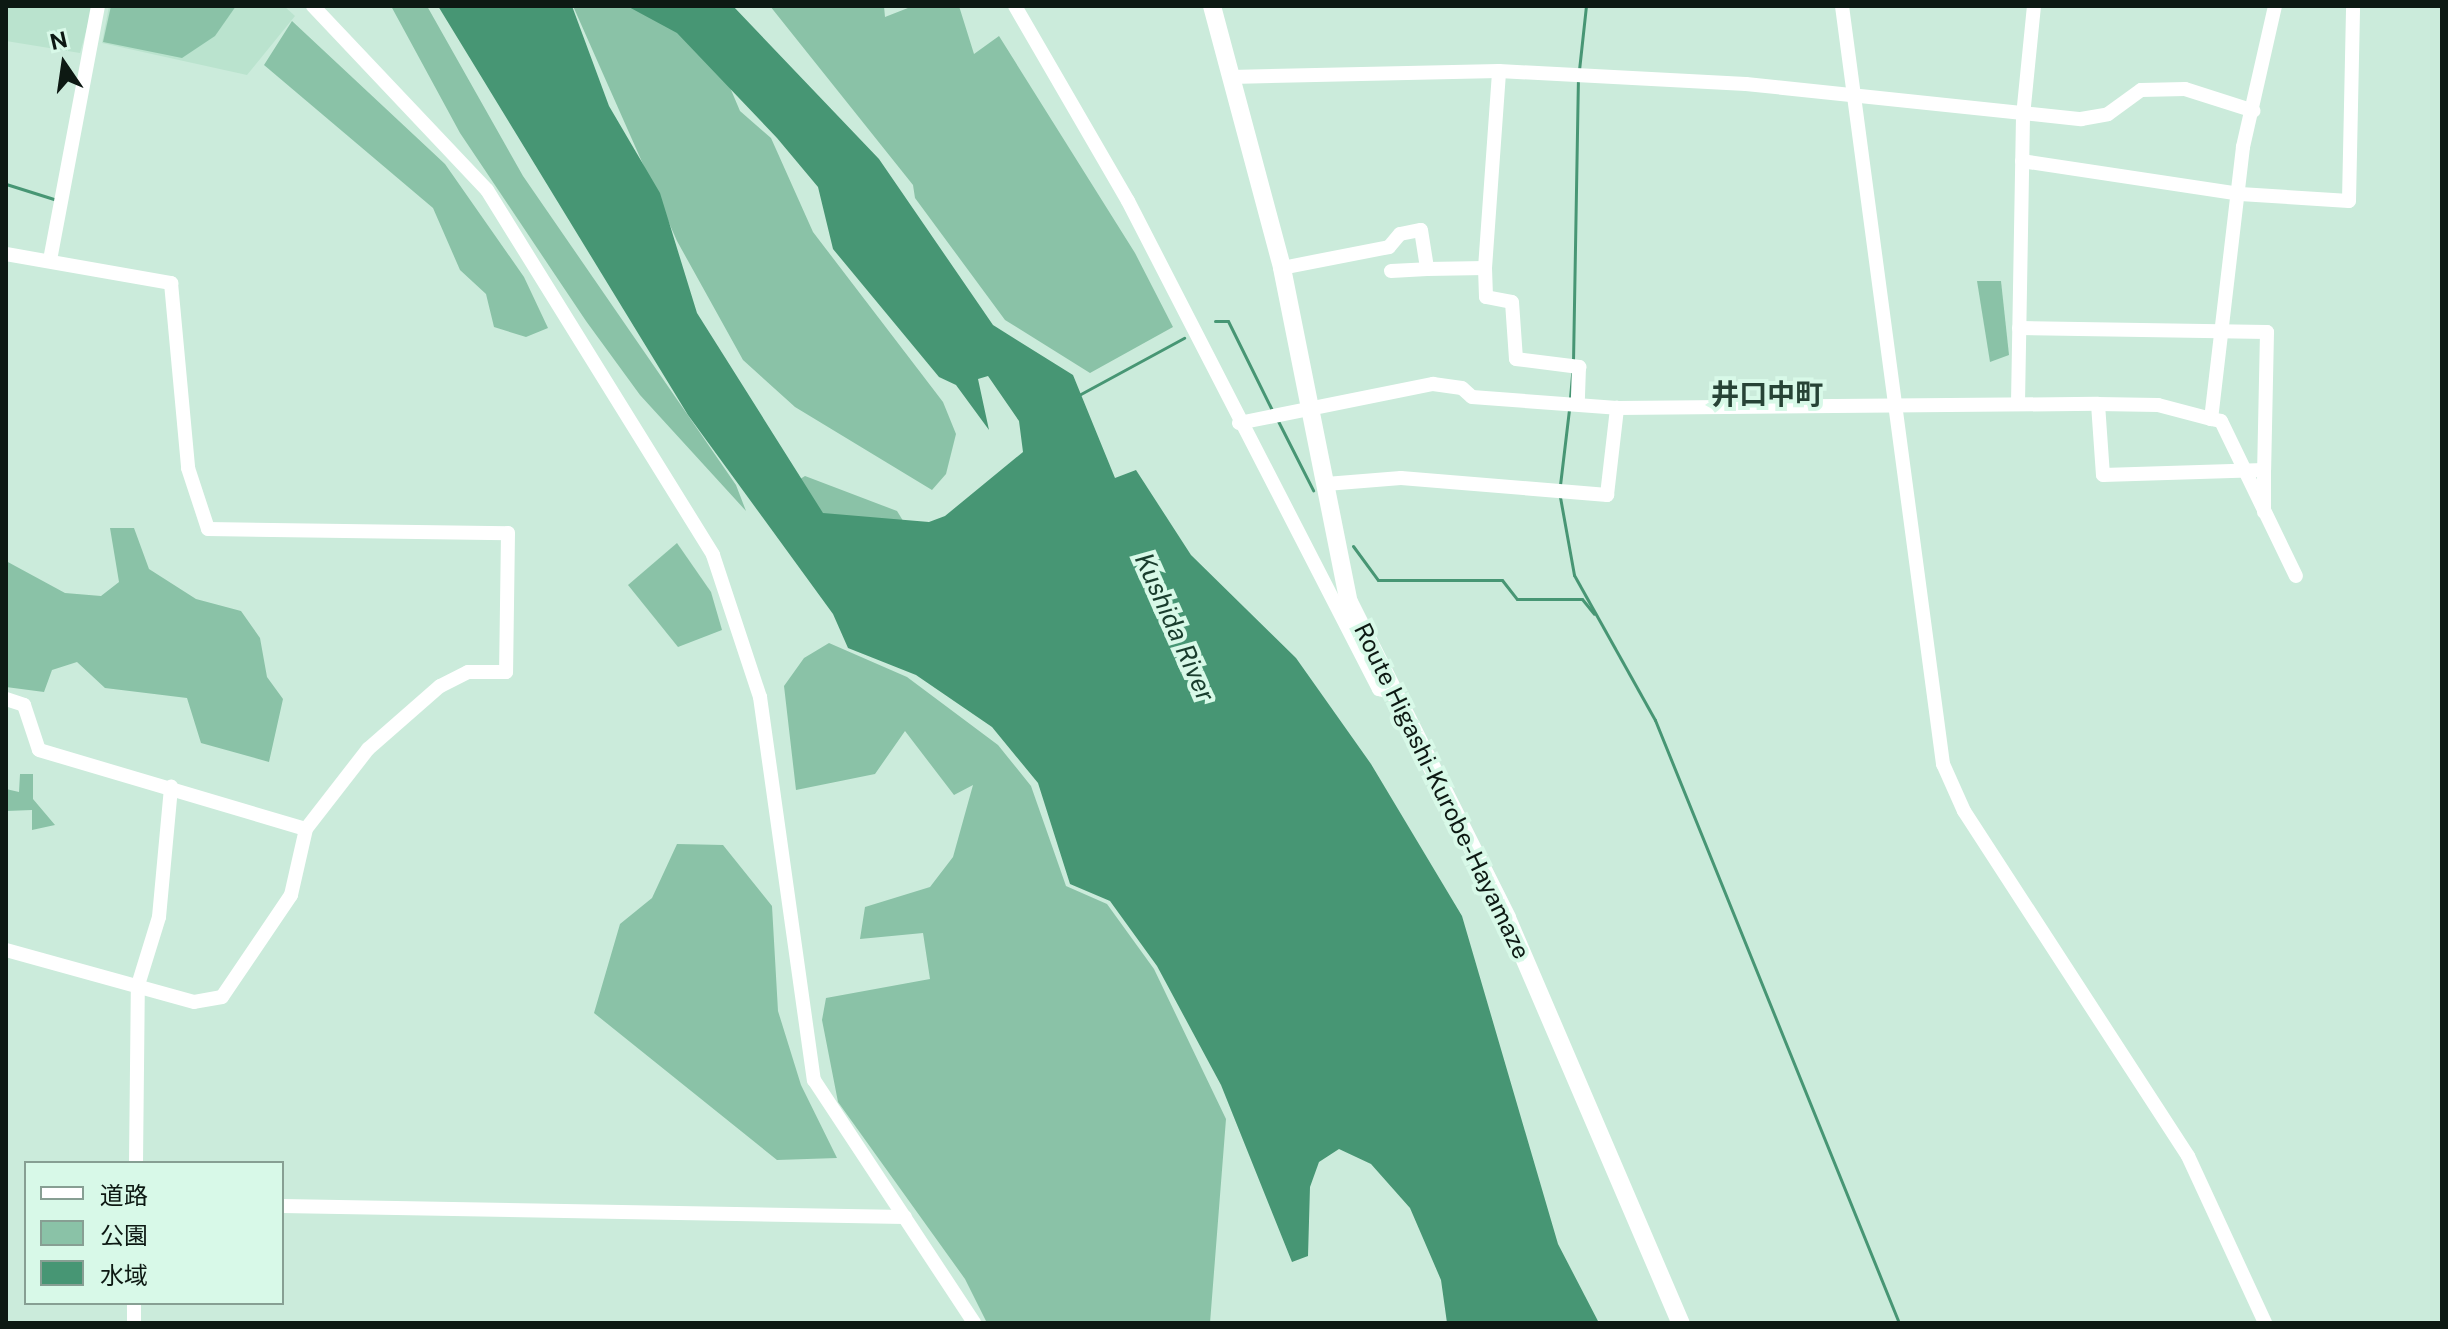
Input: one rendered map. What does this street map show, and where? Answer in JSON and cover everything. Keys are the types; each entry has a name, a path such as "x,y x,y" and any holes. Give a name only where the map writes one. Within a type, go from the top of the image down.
{"main road":[{"name":"Route Higashi-Kurobe-Hayamaze","path":"1212,6 1282,268 1304,413 1326,484 1349,602 1390,692 1507,918 1681,1323"}],"street":[{"path":"50,260 98,6"},
{"path":"313,6 474,172 713,555 760,697 814,1080 974,1323"},
{"path":"1015,6 1128,201 1247,422 1379,689 1390,692"},
{"path":"1842,6 1929,696 1950,785 2188,1156 2265,1323"},
{"path":"2018,403 2023,116 2034,6"},
{"path":"2211,419 2240,194 2275,6"},
{"path":"2022,161 2240,194 2349,201 2353,6"},
{"path":"1231,77 1499,71 1853,98 2023,116 2100,117 2149,89 2185,89 2254,111"},
{"path":"1499,71 1485,268 1486,297 1514,305 1516,359 1571,366 1571,404"},
{"path":"1282,268 1389,247 1400,234 1421,230 1427,269"},
{"path":"6,254 171,283 188,468 208,529 508,533 506,672 468,672 417,703 368,749 306,829 291,895 222,997 194,1002 6,950"},
{"path":"1391,271 1485,268"},
{"path":"2019,328 2267,332 2264,512"},
{"path":"1247,422 1304,413 1433,384 1462,388 1472,397 1617,408 2018,403 2158,405 2221,421 2240,470 2296,576"},
{"path":"2098,404 2103,475 2264,470"},
{"path":"1326,484 1391,478 1610,493 1617,408"},
{"path":"6,699 24,705 39,750 306,829"},
{"path":"136,1161 138,985 159,917 171,787"},
{"path":"284,1206 905,1217"}],"shaded area":[{"path":"6,6 93,6 80,53 6,41"},
{"path":"109,6 284,6 295,16 247,75 102,43"}],"green space":[{"path":"111,6 236,6 215,36 182,58 103,42"},
{"path":"391,6 427,6 523,176 736,485 746,511 640,395 586,321 460,133"},
{"path":"573,6 669,6 726,78 740,111 771,138 813,232 943,402 956,434 946,474 932,490 795,407 743,360 677,241"},
{"path":"770,6 884,6 885,17 913,6 959,6 974,54 999,36 1135,253 1173,327 1090,373 1005,320 915,198 913,185"},
{"path":"292,21 445,164 524,277 548,328 526,337 494,327 486,294 460,270 433,208 264,65"},
{"path":"1977,281 2001,281 2009,355 1990,362"},
{"path":"805,476 897,511 910,532 849,554 797,481"},
{"path":"110,528 134,528 149,569 196,599 241,611 260,638 267,677 283,699 269,762 201,743 187,698 105,688 77,662 52,670 44,692 6,687 6,561 65,593 101,596 119,582"},
{"path":"677,543 711,592 722,630 678,647 628,585"},
{"path":"829,643 907,677 998,745 1031,786 1066,886 1107,904 1154,969 1226,1119 1210,1323 987,1323 965,1279 838,1102 822,1020 826,998 930,979 923,933 860,939 865,907 930,887 953,857 973,785 954,795 905,731 875,774 796,790 784,686 804,658"},
{"path":"20,774 33,774 33,799 55,825 32,830 32,810 6,811 6,789 19,792"},
{"path":"677,844 723,845 772,906 778,1011 801,1085 837,1158 777,1160 594,1013 620,924 652,898"}],"water":[{"name":"Kushida River","path":"438,6 572,6 609,106 660,193 697,313 823,513 929,522 945,516 1023,452 1019,421 988,376 978,379 989,430 956,385 939,377 833,249 818,187 777,138 677,33 627,6 733,6 879,159 993,325 1073,375 1115,478 1136,470 1191,555 1296,658 1371,764 1462,916 1558,1244 1599,1323 1447,1323 1441,1280 1410,1208 1371,1164 1339,1149 1319,1162 1310,1187 1308,1256 1292,1262 1221,1085 1157,966 1110,901 1070,884 1038,783 992,727 916,675 848,648 833,614 688,415"}],"waterway":[{"path":"1579,70 1586,6"},
{"path":"1573,362 1578,82"},
{"path":"6,184 54,199"},
{"path":"1215,321 1228,321 1273,412"},
{"path":"1077,396 1184,338"},
{"path":"1570,398 1572,373"},
{"path":"1560,485 1569,409"},
{"path":"1277,419 1313,490"},
{"path":"1560,497 1574,575 1655,720 1899,1323"},
{"path":"1353,546 1378,580 1502,580 1517,599 1582,599 1594,614"}],"district":[{"name":"井口中町","path":"1767,394"}]}
